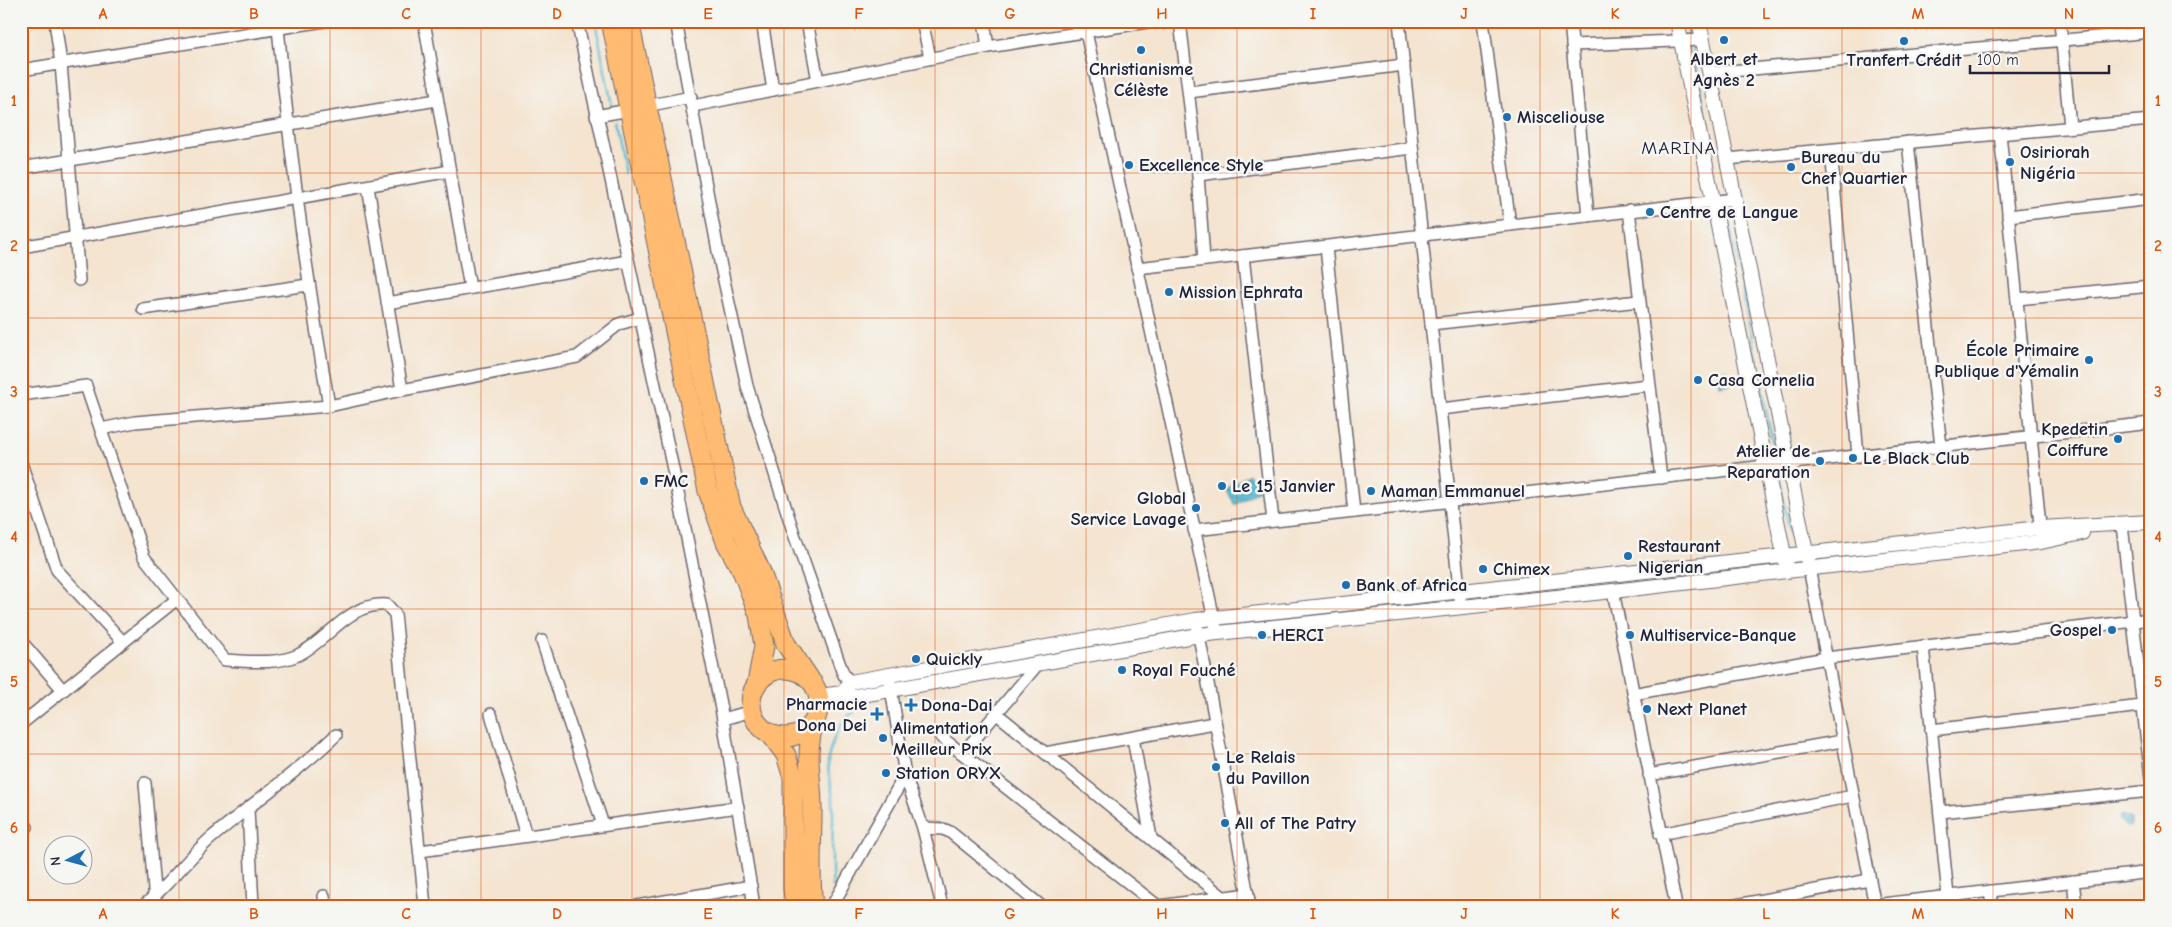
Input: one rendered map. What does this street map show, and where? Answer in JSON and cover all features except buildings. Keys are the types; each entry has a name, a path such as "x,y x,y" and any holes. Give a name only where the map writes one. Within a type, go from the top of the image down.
{"highway":[{"path":"611,21 638,108 731,508 761,572 786,644 815,686 819,696 819,710 809,736 808,759 812,802 809,858 813,906"},
{"path":"629,21 638,108 708,491 726,542 743,573 759,616 764,646 757,683 752,694 752,711 759,724 770,734 786,755 793,778 792,889 794,906"},
{"path":"757,683 770,672 780,669 794,670 809,678"},
{"path":"770,734 784,737 795,736 805,731 815,720"}],"street":[{"path":"55,21 61,64 79,280"},
{"path":"21,70 324,21"},
{"path":"424,21 470,288"},
{"path":"577,21 677,488 724,719 754,906"},
{"path":"676,21 722,271 747,386 794,534 844,675 846,687 856,696 1199,635 1809,568 2041,535 2151,522"},
{"path":"762,21 773,90"},
{"path":"807,21 818,81"},
{"path":"922,21 930,58"},
{"path":"984,21 988,47"},
{"path":"596,116 638,108 773,90 988,47 1154,21"},
{"path":"1180,21 1198,175 1204,260"},
{"path":"1399,21 1460,607"},
{"path":"1483,21 1510,225"},
{"path":"1570,21 1588,216"},
{"path":"1677,21 1787,570"},
{"path":"1699,21 1875,905 2151,872"},
{"path":"2060,21 2070,127"},
{"path":"278,28 287,125 308,285 329,406"},
{"path":"1086,32 1217,633"},
{"path":"1710,73 2151,32"},
{"path":"1572,45 1703,40"},
{"path":"1189,92 1404,64"},
{"path":"21,168 437,100"},
{"path":"1727,159 2151,120"},
{"path":"2000,134 2041,535"},
{"path":"1908,142 1941,447"},
{"path":"1198,175 1412,148"},
{"path":"1831,150 1858,456"},
{"path":"21,247 450,171"},
{"path":"368,187 402,390"},
{"path":"1137,268 1735,199"},
{"path":"2008,216 2151,199"},
{"path":"1629,210 1661,478"},
{"path":"1326,247 1354,512"},
{"path":"1243,256 1273,521"},
{"path":"387,303 628,261"},
{"path":"142,309 308,285"},
{"path":"2017,299 2151,286"},
{"path":"1431,324 1639,301"},
{"path":"101,429 136,422 329,406 402,390 577,357 620,324 640,318"},
{"path":"1440,409 1649,385"},
{"path":"21,395 86,386 144,557 225,660 280,661 299,655 354,612 372,606 387,605 395,614 425,906"},
{"path":"1194,530 2151,424"},
{"path":"21,463 57,570 122,642"},
{"path":"2122,525 2133,621 2147,706 2151,778"},
{"path":"819,696 889,676 1196,620 1806,553 2041,535"},
{"path":"1613,591 1660,834 1676,906"},
{"path":"21,724 177,599"},
{"path":"1633,694 1826,658 2151,619"},
{"path":"941,737 1158,906 1224,898 1249,900 1196,620"},
{"path":"21,641 63,690"},
{"path":"542,641 603,826"},
{"path":"1923,646 1948,896"},
{"path":"963,753 1038,664"},
{"path":"889,676 906,776 923,828 942,906"},
{"path":"1931,730 2147,706"},
{"path":"724,719 752,711"},
{"path":"491,714 526,836"},
{"path":"997,714 1224,898"},
{"path":"1045,753 1214,723"},
{"path":"143,906 155,901 210,839 314,756 336,735"},
{"path":"1133,738 1151,838"},
{"path":"1649,775 1842,740"},
{"path":"832,906 906,776"},
{"path":"145,783 155,901"},
{"path":"1940,812 2151,790"},
{"path":"1660,834 1853,796"},
{"path":"420,851 738,807"},
{"path":"248,808 253,906"},
{"path":"923,828 943,829 950,832 1041,906"},
{"path":"1731,906 1870,880"},
{"path":"2073,881 2076,906"},
{"path":"637,906 666,903 751,886"},
{"path":"1990,891 1992,906"}],"water":[{"path":"1727,370 1728,378 1731,378 1732,384 1720,386 1718,371"},
{"path":"1249,474 1259,490 1235,505 1226,489"},
{"path":"2122,815 2131,819 2130,827 2126,827 2119,819"}],"waterway":[{"path":"595,21 612,106"},
{"path":"1686,21 1689,37"},
{"path":"1691,43 1713,149"},
{"path":"615,122 625,174"},
{"path":"1727,213 1773,445"},
{"path":"1779,476 1790,534"},
{"path":"833,887 833,801 828,760 832,743 838,731 849,715 854,712"}],"place":[{"name":"Albert et Agnès 2","path":"1724,40"},
{"name":"Tranfert Crédit","path":"1904,41"},
{"name":"Christianisme Célèste","path":"1141,50"},
{"name":"Misceliouse","path":"1507,117"},
{"name":"Osiriorah Nigéria","path":"2010,162"},
{"name":"Excellence Style","path":"1129,165"},
{"name":"Bureau du Chef Quartier","path":"1791,167"},
{"name":"Centre de Langue","path":"1650,212"},
{"name":"Mission Ephrata","path":"1169,292"},
{"name":"École Primaire Publique d'Yémalin","path":"2089,360"},
{"name":"Casa Cornelia","path":"1698,380"},
{"name":"Kpedetin Coiffure","path":"2118,439"},
{"name":"Le Black Club","path":"1853,458"},
{"name":"Atelier de Reparation","path":"1820,461"},
{"name":"FMC","path":"644,481"},
{"name":"Le 15 Janvier","path":"1222,486"},
{"name":"Maman Emmanuel","path":"1371,491"},
{"name":"Global Service Lavage","path":"1196,508"},
{"name":"Restaurant Nigerian","path":"1628,556"},
{"name":"Chimex","path":"1483,569"},
{"name":"Bank of Africa","path":"1346,585"},
{"name":"Gospel","path":"2112,630"},
{"name":"HERCI","path":"1262,635"},
{"name":"Multiservice-Banque","path":"1630,635"},
{"name":"Quickly","path":"916,659"},
{"name":"Royal Fouché","path":"1122,670"},
{"name":"Dona-Dai","path":"911,705"},
{"name":"Next Planet","path":"1647,709"},
{"name":"Pharmacie Dona Dei","path":"877,714"},
{"name":"Alimentation Meilleur Prix","path":"883,738"},
{"name":"Le Relais du Pavillon","path":"1216,767"},
{"name":"Station ORYX","path":"886,773"},
{"name":"All of The Patry","path":"1225,823"}],"district":[{"name":"MARINA","path":"1679,148"}]}
